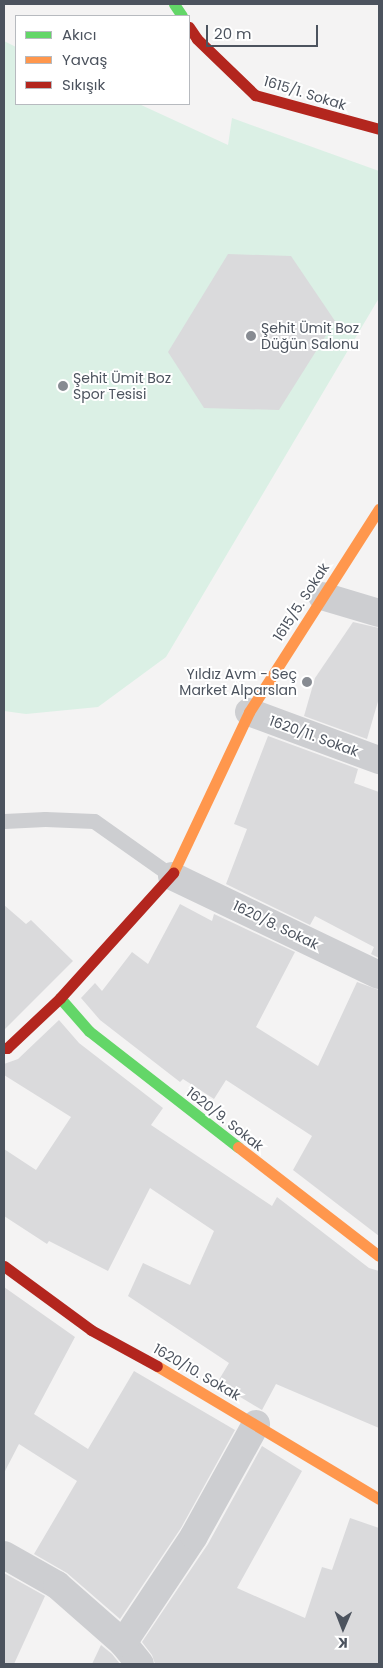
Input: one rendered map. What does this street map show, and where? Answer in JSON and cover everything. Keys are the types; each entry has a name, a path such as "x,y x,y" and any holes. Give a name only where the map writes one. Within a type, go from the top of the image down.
{"main road":[{"path":"174,4 181,15"},
{"name":"1615/1. Sokak","path":"190,28 197,39 255,95 379,129"},
{"name":"1615/5. Sokak","path":"60,998 172,876 249,712 379,509"},
{"path":"4,1048 7,1048 60,998"},
{"name":"1620/9. Sokak","path":"60,998 89,1031 379,1256"},
{"name":"1620/10. Sokak","path":"4,1266 91,1330 173,1374 379,1499"}],"street":[{"path":"322,596 379,612"},
{"name":"1620/11. Sokak","path":"249,712 379,760"},
{"name":"1620/8. Sokak","path":"172,876 379,975"},
{"path":"123,1643 194,1536 256,1424"},
{"path":"4,1555 57,1585 123,1643 140,1664"}],"lane":[{"path":"4,822 45,819 94,821 172,876"}],"green space":[{"path":"4,41 15,46 15,105 141,105 228,145 232,118 379,171 379,298 166,657 98,707 26,714 4,711"}],"building":[{"name":"Şehit Ümit Boz Düğün Salonu","path":"228,254 291,256 335,321 279,410 204,408 168,352"},
{"path":"353,622 379,628 379,698 367,739 304,716 315,678"},
{"path":"268,736 358,769 354,783 379,792 379,958 371,954 374,947 315,916 310,925 226,884 247,829 234,824"},
{"path":"180,904 212,921 214,914 295,952 256,1027 318,1066 357,982 379,990 379,1236 293,1170 312,1136 226,1080 214,1099 183,1079 180,1082 100,1020 81,998 95,983 102,991 132,952 148,964"},
{"path":"4,905 26,924 31,920 73,961 4,1030"},
{"path":"59,1020 79,1043 163,1108 151,1125 272,1206 277,1197 369,1268 379,1271 379,1428 276,1384 262,1410 217,1383 229,1363 128,1296 143,1263 190,1285 214,1231 150,1188 108,1271 49,1241 47,1244 4,1216 4,1149 36,1170 71,1117 4,1075 4,1064 18,1059"},
{"path":"4,1287 75,1337 34,1414 88,1449 134,1371 235,1430 181,1528 120,1619 67,1573 34,1554 77,1481 19,1444 4,1473"},
{"path":"262,1446 302,1471 237,1588 305,1618 322,1567 332,1570 350,1518 379,1528 379,1664 155,1664 152,1655 142,1642 208,1544"},
{"path":"4,1573 45,1596 14,1664 4,1664"},
{"path":"101,1645 112,1654 120,1664 92,1664"}],"traffic: fast":[{"path":"174,4 181,15"},
{"path":"60,998 89,1031 238,1147"}],"traffic: slow":[{"path":"173,873 249,712 379,509"},
{"path":"238,1147 379,1256"},
{"path":"157,1366 379,1499"}],"traffic: jam":[{"path":"190,28 197,39 255,95 379,129"},
{"path":"4,1048 7,1048 60,998 173,873"},
{"path":"4,1266 91,1330 157,1366"}],"place":[{"name":"Şehit Ümit Boz Düğün Salonu","path":"251,336"},
{"name":"Şehit Ümit Boz Spor Tesisi","path":"63,386"},
{"name":"Yıldız Avm - Seç Market Alparslan","path":"307,682"}]}
